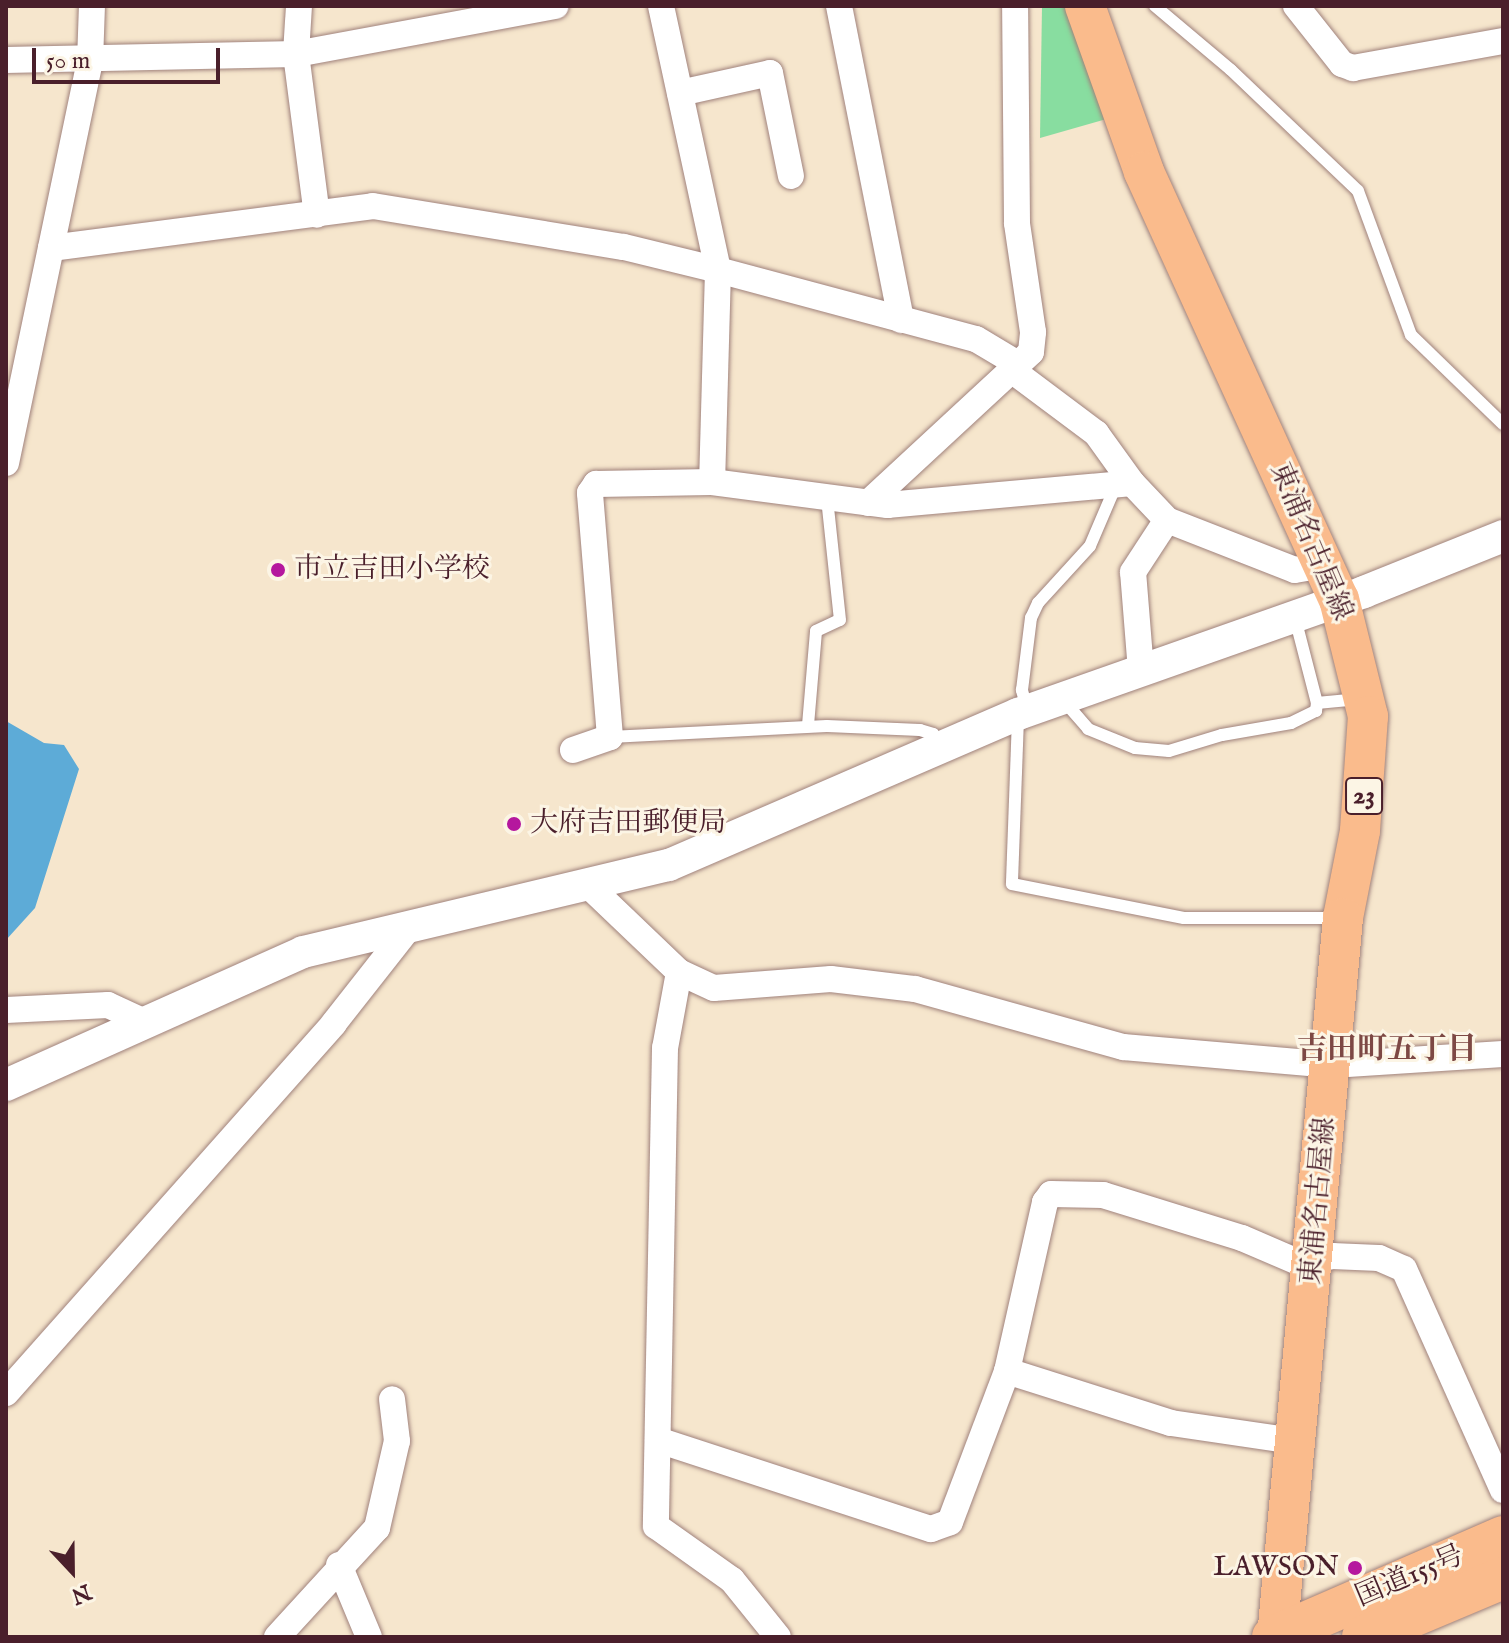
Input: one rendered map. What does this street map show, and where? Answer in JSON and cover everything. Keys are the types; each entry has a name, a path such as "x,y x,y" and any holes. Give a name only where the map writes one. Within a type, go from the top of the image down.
{"highway":[{"name":"国道155号","path":"1276,1636 1503,1537"},
{"name":"国道155号","path":"1363,1637 1503,1578"}],"main road":[{"name":"東浦名古屋線","path":"1085,6 1144,172 1332,582 1365,699 1369,748 1360,831 1343,918 1314,1260 1276,1636"}],"street":[{"path":"6,463 90,62 92,6"},
{"path":"299,6 296,54 317,215"},
{"path":"6,60 90,62 296,54 556,6"},
{"path":"661,6 718,270 712,482"},
{"path":"839,6 901,320"},
{"path":"868,503 1031,352 1033,332 1017,223 1015,6"},
{"path":"1296,6 1342,64 1353,68 1503,41"},
{"path":"680,93 770,73 791,176"},
{"path":"51,248 373,206 624,247 718,270 976,339 1016,367 1096,433 1124,484 1167,520 1332,582"},
{"path":"573,750 610,737 590,493 596,484 712,482 868,503 1124,484"},
{"path":"1141,671 1133,572 1167,520"},
{"path":"6,1085 303,952 669,865 1023,712 1295,615 1332,582 1503,536"},
{"path":"589,886 679,972 714,988 831,979 915,989 1123,1047 1332,1065 1503,1054"},
{"path":"6,1393 334,1023 411,925"},
{"path":"679,972 665,1048 656,1526 732,1580 778,1637"},
{"path":"6,1010 108,1005 144,1022"},
{"path":"658,1440 931,1529 950,1522 1007,1371 1045,1202 1051,1194 1103,1195 1242,1238 1300,1263 1379,1258 1404,1269 1503,1490"},
{"path":"1007,1371 1171,1423 1295,1441"},
{"path":"277,1637 339,1565 377,1528 397,1441 392,1399"},
{"path":"339,1565 369,1637"}],"lane":[{"path":"1155,6 1231,70 1358,191 1411,335 1503,424"},
{"path":"1124,484 1090,546 1038,603 1031,618 1022,690 1012,884 1170,917 1343,918"},
{"path":"808,725 816,631 840,620 827,498"},
{"path":"1062,699 1088,729 1135,748 1169,751 1222,735 1291,723 1316,711 1317,703 1295,615"},
{"path":"1317,703 1365,699"},
{"path":"610,737 808,725 920,730 933,734 940,746"}],"green space":[{"path":"1042,6 1074,6 1110,118 1040,138"}],"water":[{"path":"6,721 44,743 64,745 79,769 35,908 6,940"}],"place":[{"name":"市立吉田小学校","path":"278,570"},
{"name":"大府吉田郵便局","path":"514,824"},
{"name":"LAWSON","path":"1355,1568"}],"district":[{"name":"吉田町五丁目","path":"1387,1050"}]}
